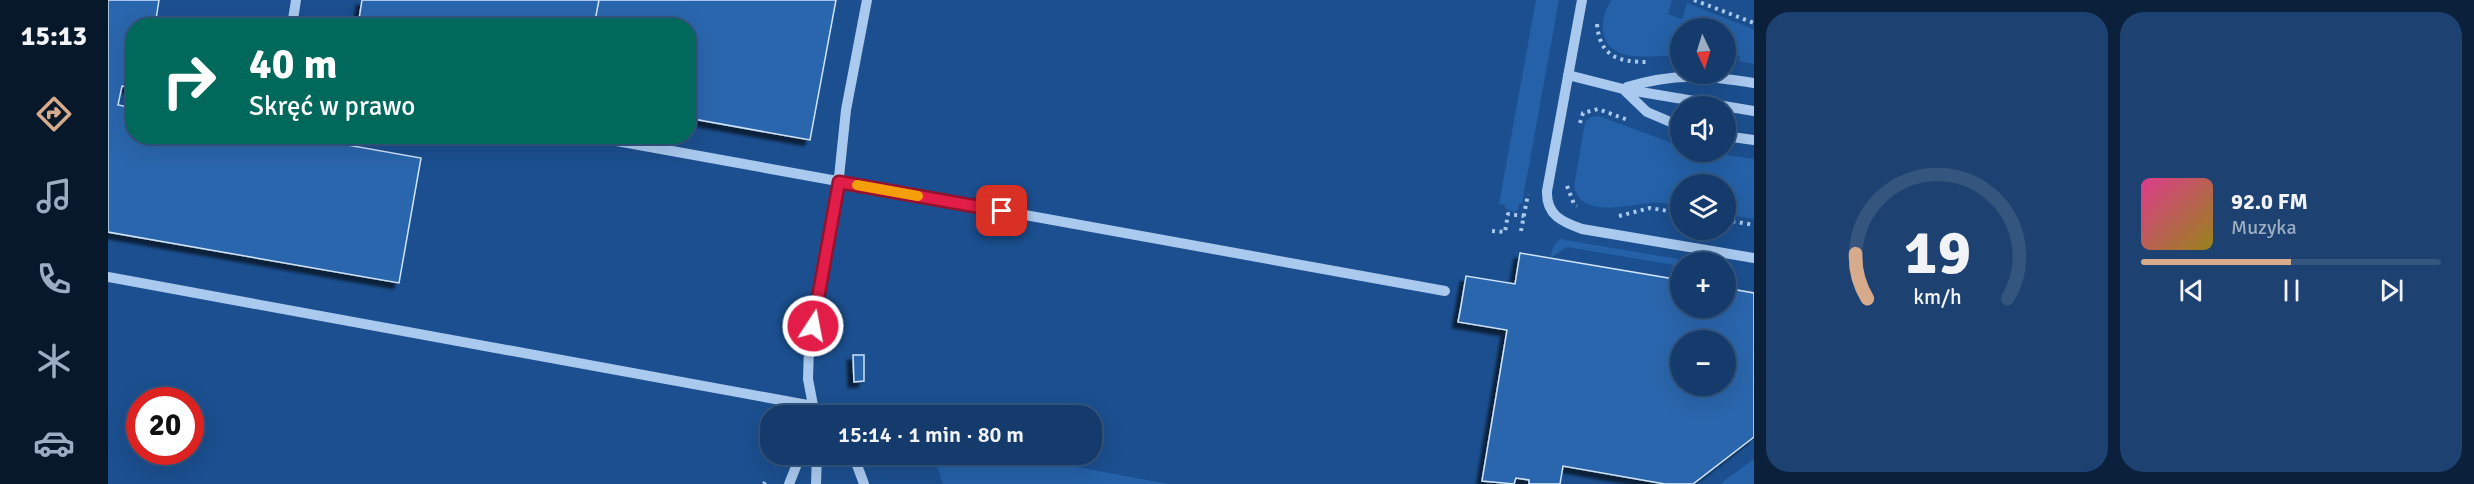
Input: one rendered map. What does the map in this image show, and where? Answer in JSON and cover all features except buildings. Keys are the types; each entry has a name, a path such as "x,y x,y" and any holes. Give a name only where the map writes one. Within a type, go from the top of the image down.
{"street":[{"path":"293,18 296,0"},
{"path":"813,405 808,379 809,347 839,182 846,110 867,0"},
{"path":"1582,0 1547,190 1551,211 1558,220 1582,229 1754,258"},
{"path":"1568,75 1623,89 1754,111"},
{"path":"1623,89 1651,80 1679,76 1699,76 1754,83"},
{"path":"1623,89 1647,112 1670,122"},
{"path":"1736,138 1754,140"},
{"path":"633,144 1445,291"},
{"path":"108,277 782,405"},
{"path":"789,484 797,465"},
{"path":"816,484 817,465"},
{"path":"856,465 864,484"}],"path":[{"path":"1694,0 1754,23"},
{"path":"1599,13 1598,34 1607,52 1621,60 1657,62"},
{"path":"1578,129 1583,113 1598,109 1638,124"},
{"path":"1569,177 1567,187 1574,204 1581,208"},
{"path":"1608,214 1618,216 1650,208 1670,211"},
{"path":"1492,231 1504,232 1508,214 1524,216"},
{"path":"1736,222 1754,225"}],"shaded area":[{"path":"1536,0 1559,0 1522,204 1519,204 1518,210 1514,212 1505,208 1505,205 1499,204"},
{"path":"1612,0 1672,0 1668,14 1679,18 1670,18 1670,56 1634,56 1614,50 1607,42 1603,31 1604,14"},
{"path":"1687,3 1725,18 1682,18"},
{"path":"1736,22 1754,30 1754,64 1739,61 1740,56 1736,55"},
{"path":"1599,116 1670,142 1670,162 1736,162 1736,156 1754,159 1754,219 1736,216 1736,174 1670,174 1670,204 1655,203 1607,208 1586,203 1579,197 1574,186 1585,122 1591,117"},
{"path":"1560,239 1670,258 1670,264 1567,247 1550,258 1554,245"},
{"path":"1754,459 1754,484 1721,484 1725,480"},
{"path":"937,465 1066,465 1169,484 943,484"}],"slow traffic":[{"path":"857,185 918,196"}],"route":[{"path":"813,326 839,182 1002,211"}]}
